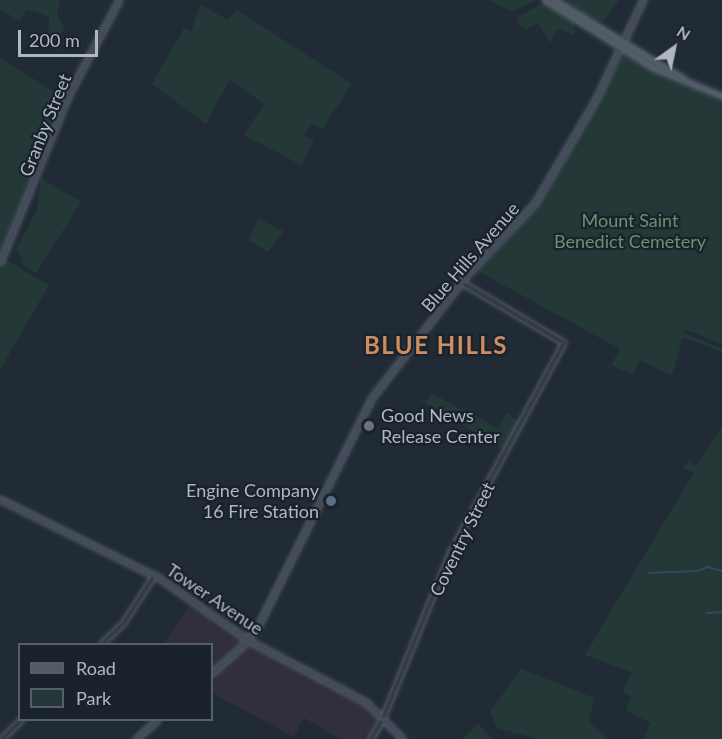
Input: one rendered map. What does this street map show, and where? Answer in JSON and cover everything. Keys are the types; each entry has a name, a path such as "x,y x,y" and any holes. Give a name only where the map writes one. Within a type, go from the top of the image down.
{"main road":[{"name":"Granby Street","path":"0,262 69,94 119,0"},
{"path":"545,0 622,46 722,96"},
{"path":"554,0 622,46"},
{"name":"Blue Hills Avenue","path":"213,672 248,640 367,406 461,282 535,203 622,46 643,0"},
{"name":"Tower Avenue","path":"0,499 155,575 248,640 360,698 403,739"},
{"path":"135,739 156,721"}],"street":[{"name":"Coventry Street","path":"371,739 384,719 452,552 564,343 461,282"},
{"path":"104,643 123,624 155,575"},
{"path":"2,739 21,721"}],"shaded area":[{"path":"192,602 244,640 213,669 213,643 165,643"},
{"path":"250,644 362,702 379,721 368,739 340,739 304,718 294,737 213,694 213,675"}],"green space":[{"path":"0,0 60,0 57,14 64,27 57,39 48,44 49,16 27,10 19,21 0,9"},
{"path":"489,0 537,0 511,11"},
{"path":"558,0 619,0 604,21 593,22"},
{"path":"546,1 575,20 574,35 557,29 550,43 538,23 526,30 518,24 517,18"},
{"path":"200,4 228,20 237,10 352,84 322,129 311,124 304,135 314,141 301,165 244,135 264,104 230,79 206,124 152,84 184,28 191,32"},
{"name":"Mount Saint Benedict Cemetery","path":"625,54 722,102 722,344 686,330 684,333 722,348 722,352 683,337 672,375 640,361 633,375 611,365 620,349 478,271 540,203"},
{"path":"0,58 63,97 0,249"},
{"path":"41,178 81,202 36,273 22,265 23,260 16,251 37,209"},
{"path":"258,219 284,231 268,252 249,240"},
{"path":"3,258 49,285 0,370 0,262"},
{"path":"431,393 498,428 507,413 519,423 504,450 425,403"},
{"path":"722,427 722,739 644,739 650,723 626,710 631,697 623,692 631,672 585,655 691,477 693,472 683,469 689,459 696,466"},
{"path":"521,669 594,698 589,722 608,739 539,739 497,728 490,712"},
{"path":"478,724 491,739 462,739"}],"waterway":[{"path":"648,573 698,571 708,567 722,571"},
{"path":"707,613 722,612"}],"place":[{"name":"Good News Release Center","path":"369,426"},
{"name":"Engine Company 16 Fire Station","path":"331,501"}],"district":[{"name":"BLUE HILLS","path":"436,345"}]}
